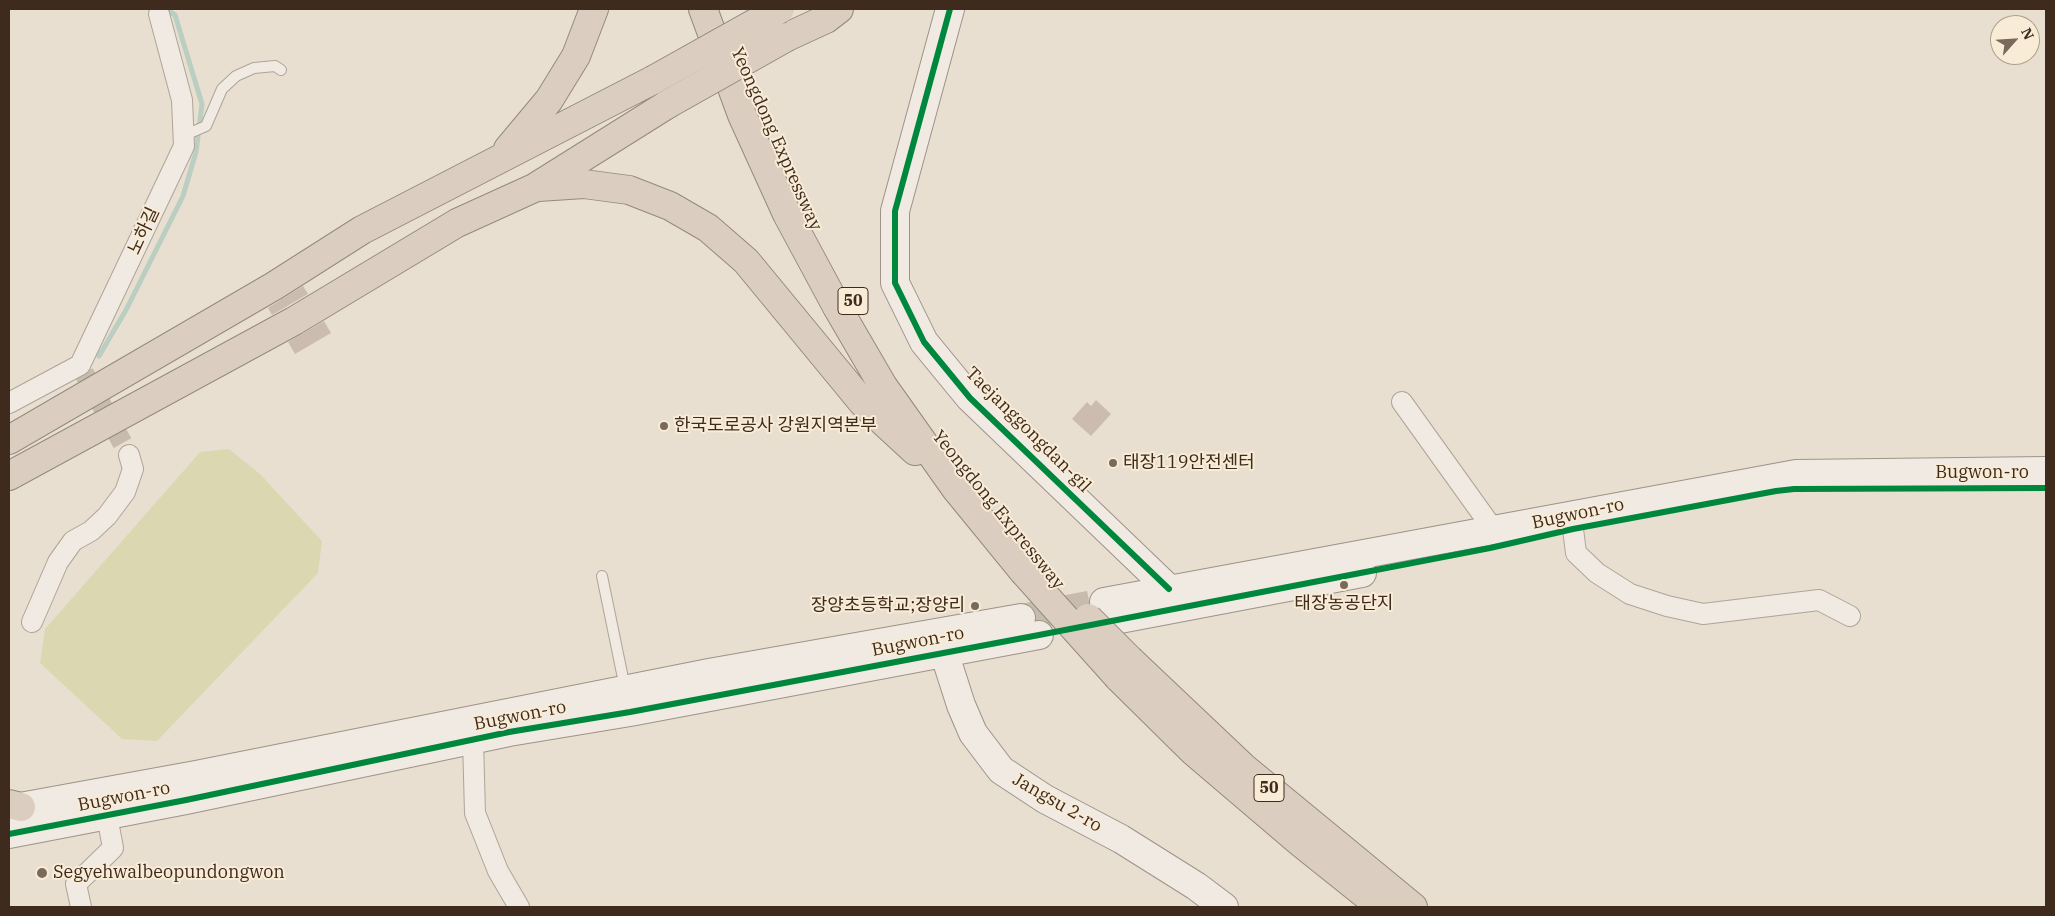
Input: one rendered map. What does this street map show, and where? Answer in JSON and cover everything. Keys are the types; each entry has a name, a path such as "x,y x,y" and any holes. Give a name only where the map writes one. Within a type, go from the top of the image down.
{"highway":[{"path":"499,159 549,100 576,56 594,9"},
{"name":"Yeongdong Expressway","path":"702,9 742,115 787,214 837,307 884,386 956,488 1030,567 1070,600 1193,751 1301,843 1381,907"},
{"name":"Yeongdong Expressway","path":"721,9 754,99 789,178 838,275 941,444 990,507 1030,567"},
{"path":"9,440 274,286 362,230 654,80 781,9"},
{"path":"9,476 294,321 457,223 534,188 668,104 787,38 826,19 839,9"},
{"path":"534,188 584,184 629,190 670,206 708,228 746,261 863,403 956,488"},
{"name":"Yeongdong Expressway","path":"1125,669 1413,907"}],"street":[{"name":"Taejanggongdan-gil","path":"950,9 895,211 895,283 924,342 970,398 1171,599"},
{"name":"노하길","path":"9,403 82,369 184,146 186,135 182,100 158,11"},
{"path":"1402,402 1496,538"},
{"path":"32,622 58,562 72,541 91,530 107,516 125,492 133,469 129,455"},
{"name":"Bugwon-ro","path":"1112,610 1496,538 1796,474 2046,470"},
{"name":"Bugwon-ro","path":"1496,538 1573,529 1794,489 2046,488"},
{"path":"1573,529 1576,553 1597,573 1630,594 1667,606 1703,614 1819,600 1850,616"},
{"name":"Bugwon-ro","path":"14,821 196,775 628,701 1030,627"},
{"name":"Jangsu 2-ro","path":"943,642 961,705 973,733 1001,770 1045,799 1120,839 1188,880 1224,907"},
{"name":"Bugwon-ro","path":"14,821 108,816 473,740 628,701"},
{"path":"473,740 475,812 498,871 518,907"},
{"path":"81,907 76,884 113,848 108,816"}],"lane":[{"path":"186,135 206,126 222,89 236,76 254,68 274,66 281,70"},
{"path":"602,576 628,701"}],"shaded area":[{"path":"229,449 260,474 322,541 318,573 157,741 122,739 40,663 45,629 200,452"}],"building":[{"path":"303,286 308,294 272,315 268,308"},
{"path":"324,321 331,333 295,354 288,342"},
{"path":"1096,400 1111,414 1091,436 1072,419 1087,402 1091,406"}],"waterway":[{"path":"99,356 126,310 183,196 196,152 202,104 175,15 165,9"}],"tunnel":[{"path":"84,373 129,455"},
{"path":"1021,618 1104,602"}],"cycle path":[{"path":"950,9 895,211 895,283 924,342 970,398 1169,589"},
{"path":"9,834 186,800 509,732 630,712 1039,635 1490,548 1573,529 1776,491 1794,489 2046,488"}],"place":[{"name":"한국도로공사 강원지역본부","path":"664,426"},
{"name":"태장119안전센터","path":"1113,463"},
{"name":"태장농공단지","path":"1344,585"},
{"name":"장양초등학교;장양리","path":"975,606"},
{"name":"Segyehwalbeopundongwon","path":"42,873"}]}
